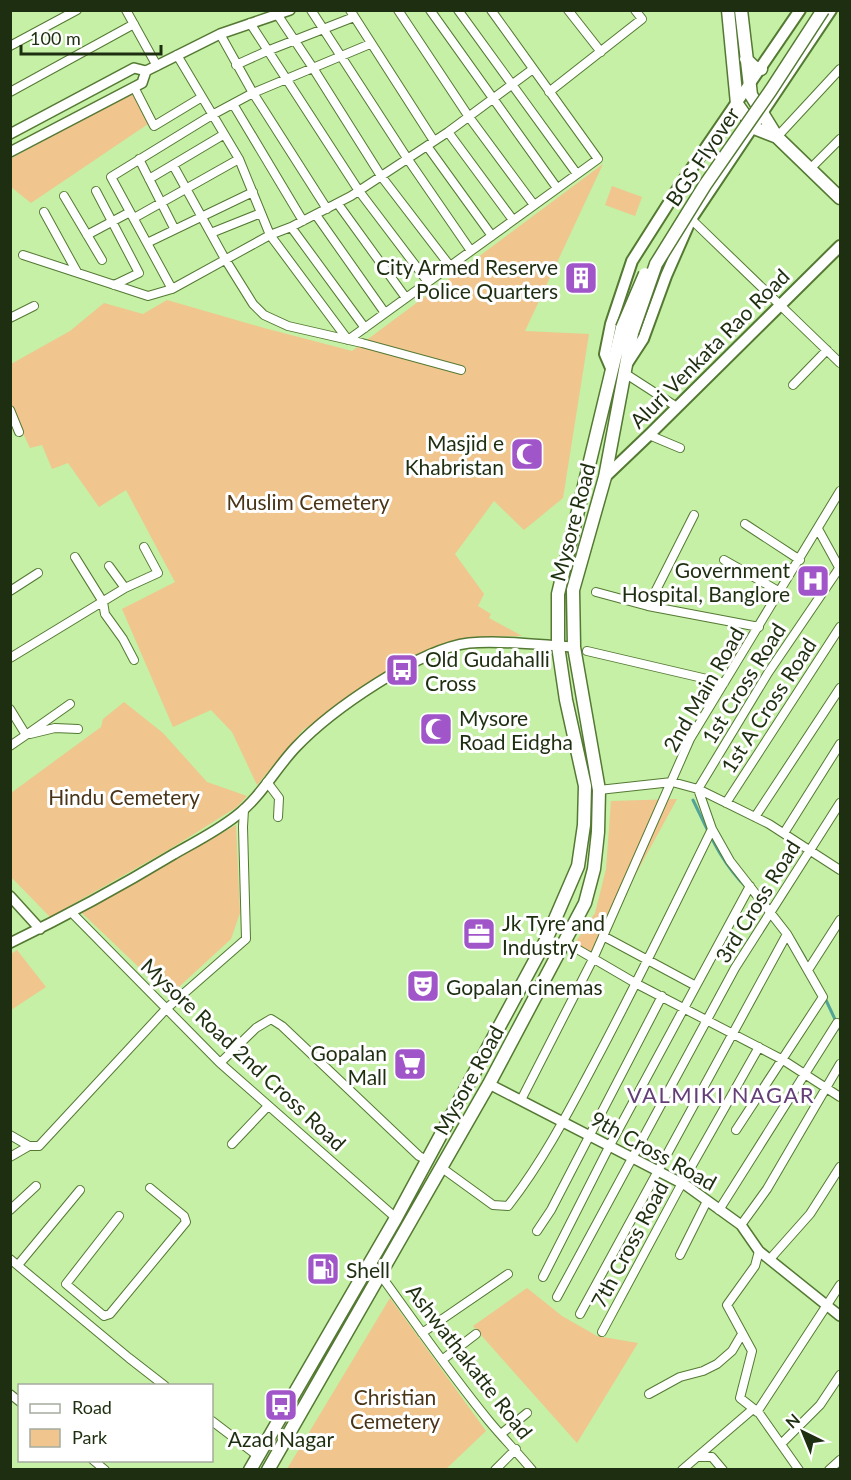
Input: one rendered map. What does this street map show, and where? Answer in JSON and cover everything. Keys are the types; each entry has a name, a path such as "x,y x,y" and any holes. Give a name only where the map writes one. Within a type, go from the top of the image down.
{"main road":[{"path":"728,10 737,104 754,128 777,137"},
{"path":"741,10 751,96 777,137 840,198"},
{"path":"611,368 605,354 611,324 632,261 678,187 800,10"},
{"path":"627,331 650,262 667,232 815,10"},
{"name":"BGS Flyover","path":"627,331 656,264 705,185 823,10"},
{"path":"626,369 643,339 666,276 691,219 831,10"},
{"path":"746,59 754,67 761,69"},
{"name":"Aluri Venkata Rao Road","path":"605,477 840,246"},
{"name":"Mysore Road","path":"250,1470 428,1160 546,940 578,866 584,825 585,786 566,700 558,646 558,594 611,368 627,331"},
{"name":"Mysore Road","path":"268,1470 489,1084 585,903 594,868 599,790 574,647 573,590 605,477 626,369 627,331"}],"street":[{"path":"10,46 78,10"},
{"path":"126,10 158,66"},
{"path":"10,134 127,72 134,69 146,71 220,34 290,10"},
{"path":"311,10 407,158 471,251"},
{"path":"398,10 469,117 534,205"},
{"path":"430,10 557,188"},
{"path":"458,10 577,174"},
{"path":"348,340 598,159 491,10"},
{"path":"568,10 601,52"},
{"path":"549,92 642,19 635,10"},
{"path":"276,14 314,68 381,176 450,266"},
{"path":"236,64 323,29 352,14 434,141"},
{"path":"10,92 134,24"},
{"path":"250,24 359,191 428,282"},
{"path":"220,34 253,93 327,209"},
{"path":"172,289 111,177 212,115 253,93 370,44"},
{"path":"177,55 238,159 270,235 348,340"},
{"path":"23,255 148,296 172,289 270,235 338,204 448,132 533,69"},
{"path":"777,137 840,69"},
{"path":"10,152 142,83 146,71"},
{"path":"127,72 154,126 202,97"},
{"path":"233,104 303,221"},
{"path":"448,132 513,220"},
{"path":"149,179 224,135"},
{"path":"810,168 840,139"},
{"path":"427,146 492,236"},
{"path":"139,159 174,228"},
{"path":"87,235 161,202 238,159"},
{"path":"173,165 225,260 264,315 288,326 461,370"},
{"path":"96,191 139,273 114,285"},
{"path":"147,243 174,228 253,192"},
{"path":"64,196 102,260"},
{"path":"338,204 406,298"},
{"path":"44,212 77,272"},
{"path":"211,234 261,213"},
{"path":"316,215 385,313"},
{"path":"691,219 840,363"},
{"path":"291,227 365,328"},
{"path":"10,318 34,306"},
{"path":"793,386 827,350"},
{"path":"626,369 677,407"},
{"path":"10,410 19,432"},
{"path":"650,435 680,448"},
{"name":"2nd Main Road","path":"521,1100 593,959 690,740 840,495"},
{"path":"648,606 694,515"},
{"path":"745,524 800,560"},
{"path":"818,529 840,568"},
{"path":"10,658 125,588 158,573 144,547"},
{"path":"75,557 103,602 105,614 123,639 134,660"},
{"path":"724,560 780,592"},
{"path":"109,566 125,588"},
{"name":"1st Cross Road","path":"698,789 768,673 840,568"},
{"path":"10,591 38,573"},
{"path":"596,592 648,606 759,627"},
{"name":"1st A Cross Road","path":"726,803 840,627"},
{"path":"10,943 40,929 167,859 226,823 244,809 295,748 336,711 418,660 436,652 469,643 574,647"},
{"path":"587,651 724,683"},
{"path":"755,817 840,688"},
{"path":"10,746 70,704"},
{"path":"10,709 26,735"},
{"path":"26,735 55,728 78,729"},
{"path":"784,833 840,744"},
{"path":"267,782 279,798 278,817"},
{"path":"599,790 672,782 698,789 755,817 839,866"},
{"path":"698,789 712,829 730,861 787,934 823,997 736,1130"},
{"name":"3rd Cross Road","path":"557,1297 735,968 840,803"},
{"path":"10,1135 28,1146 39,1146 166,1009 246,939 244,809"},
{"path":"442,1168 493,1205 508,1206 529,1179 563,1122 637,984 712,829"},
{"path":"543,1277 609,1147 749,888"},
{"path":"10,896 40,929"},
{"name":"Mysore Road 2nd Cross Road","path":"71,912 220,1063 396,1218"},
{"path":"808,970 840,920"},
{"path":"580,1314 787,934"},
{"path":"603,936 696,986"},
{"path":"565,942 637,984 783,1060 840,1097"},
{"path":"537,1231 551,1210 662,996"},
{"path":"220,1063 256,1028 271,1019 282,1026 428,1160"},
{"path":"719,1210 837,1023"},
{"name":"7th Cross Road","path":"602,1332 682,1183 759,1047"},
{"path":"741,1225 768,1189 840,1064"},
{"name":"9th Cross Road","path":"489,1084 682,1183 741,1225 759,1251 840,1316"},
{"path":"232,1144 268,1106"},
{"path":"10,1158 28,1146"},
{"path":"770,1259 810,1214 840,1167"},
{"path":"10,1210 36,1186"},
{"path":"119,1216 67,1281 67,1286 104,1316 110,1314 186,1222 184,1216 150,1188"},
{"path":"18,1265 80,1190"},
{"path":"680,1254 707,1201"},
{"path":"759,1251 754,1266 727,1305 752,1351 740,1398 755,1410 782,1443 799,1470"},
{"path":"10,1259 163,1384"},
{"name":"Ashwathakatte Road","path":"371,1262 442,1360 490,1422 532,1470"},
{"path":"422,1333 508,1274"},
{"path":"682,1470 755,1410 840,1285"},
{"path":"61,1301 71,1289"},
{"path":"84,1320 94,1309"},
{"path":"442,1360 476,1334"},
{"path":"650,1394 680,1377 703,1371 717,1364 732,1351 742,1334"},
{"path":"782,1443 820,1405 840,1375"},
{"path":"501,1434 527,1413"},
{"path":"213,1422 258,1456"},
{"path":"495,1470 516,1449"},
{"path":"697,1457 712,1457 723,1470"},
{"path":"829,1470 840,1461"}],"green space":[{"path":"132,93 148,124 31,203 11,187 10,159"},
{"name":"Muslim Cemetery","path":"603,164 525,331 589,334 563,498 524,530 494,501 455,554 484,594 478,606 491,614 489,618 522,636 471,637 433,649 403,663 303,730 257,785 232,732 211,710 173,727 122,609 175,582 126,490 99,507 68,463 52,469 42,445 30,448 11,408 11,364 70,331 104,303 143,314 167,300 352,351"},
{"path":"612,186 642,197 635,216 605,205"},
{"name":"Hindu Cemetery","path":"124,702 163,733 207,782 247,796 237,807 170,849 50,917 11,877 11,793 101,727 103,719"},
{"path":"677,799 592,954 575,943 595,913 606,869 611,801"},
{"name":"Hindu Cemetery","path":"236,825 240,913 231,939 169,996 82,913"},
{"path":"17,950 46,987 11,1010 11,954"},
{"path":"527,1288 562,1316 597,1336 638,1343 577,1443 473,1326"},
{"name":"Christian Cemetery","path":"390,1298 486,1431 446,1469 287,1469"}],"waterway":[{"path":"693,800 723,858 748,889"},
{"path":"793,938 805,958"},
{"path":"825,998 840,1030"}],"place":[{"name":"City Armed Reserve Police Quarters","path":"581,278"},
{"name":"Masjid e Khabristan","path":"527,454"},
{"name":"Government Hospital, Banglore","path":"813,581"},
{"name":"Old Gudahalli Cross","path":"402,670"},
{"name":"Mysore Road Eidgha","path":"436,729"},
{"name":"Jk Tyre and Industry","path":"479,934"},
{"name":"Gopalan cinemas","path":"423,986"},
{"name":"Gopalan Mall","path":"410,1064"},
{"name":"Shell","path":"323,1269"},
{"name":"Azad Nagar","path":"281,1405"}],"district":[{"name":"VALMIKI NAGAR","path":"721,1094"}]}
